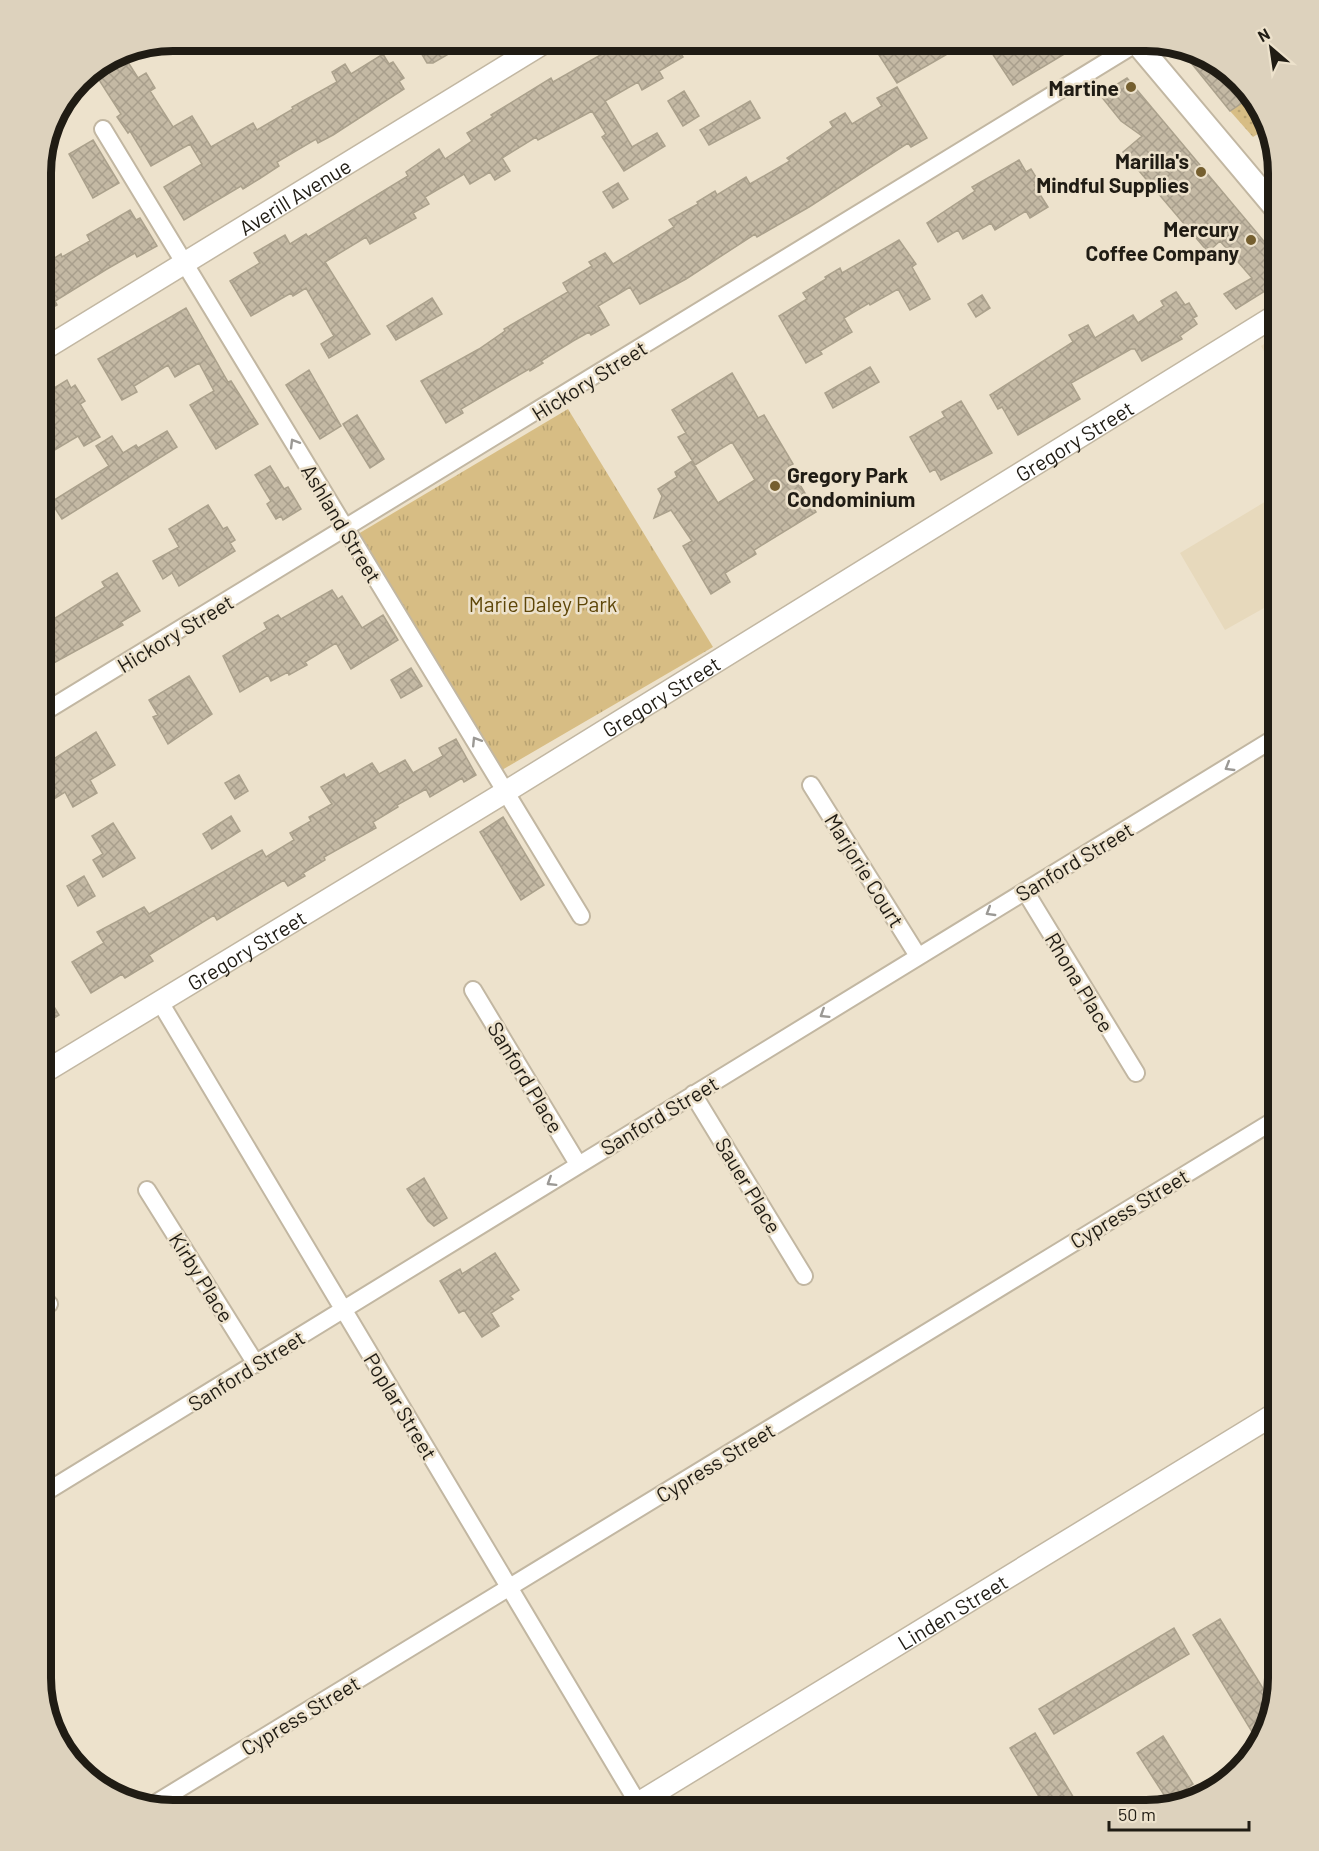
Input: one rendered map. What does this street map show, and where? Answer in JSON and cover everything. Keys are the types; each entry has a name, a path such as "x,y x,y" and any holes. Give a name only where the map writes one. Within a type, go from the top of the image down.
{"main road":[{"path":"1144,51 1268,199"}],"street":[{"name":"Averill Avenue","path":"51,345 531,51"},
{"name":"Hickory Street","path":"51,708 346,529 1121,51"},
{"name":"Ashland Street","path":"103,129 581,916"},
{"name":"Gregory Street","path":"51,1068 507,791 1268,320"},
{"name":"Sanford Street","path":"51,1488 1268,742"},
{"name":"Marjorie Court","path":"812,785 918,956"},
{"name":"Rhona Place","path":"1025,891 1136,1073"},
{"name":"Sanford Place","path":"473,990 578,1164"},
{"name":"Poplar Street","path":"160,1002 342,1310 510,1587 631,1800"},
{"name":"Sauer Place","path":"693,1094 804,1276"},
{"name":"Cypress Street","path":"162,1800 1268,1124"},
{"name":"Kirby Place","path":"147,1190 256,1364"},
{"name":"Linden Street","path":"649,1800 1268,1418"}],"shaded area":[{"path":"1268,341 1268,358 1261,346"},
{"path":"1268,500 1268,606 1225,630 1180,553"}],"green space":[{"path":"1245,101 1261,132 1253,137 1230,111"},
{"name":"Marie Daley Park","path":"568,409 713,647 502,770 358,534"}],"building":[{"path":"420,51 454,51 433,63 427,63"},
{"path":"607,51 679,51 683,57 659,71 663,78 642,90 638,82 605,101 632,147 657,133 665,146 624,171 602,137 606,134 592,111 538,140 536,137 502,158 510,171 495,180 490,172 470,184 464,174 425,197 429,204 413,213 416,218 370,244 366,237 325,262 370,334 329,358 321,344 334,336 306,288 293,296 291,293 251,316 230,281 260,263 254,253 285,235 290,244 306,234 308,237 408,176 406,172 439,149 445,159 472,141 467,133 493,117 491,115 551,78 553,82"},
{"path":"876,51 953,51 897,83"},
{"path":"991,51 1069,51 1013,85"},
{"path":"383,54 389,64 393,62 404,78 399,81 404,89 333,135 318,143 316,139 277,162 279,166 243,189 241,186 184,220 164,187 202,164 190,144 151,166 130,131 128,133 117,117 121,114 97,77 127,60 138,78 146,73 155,88 150,91 173,127 192,116 211,147 253,123 257,130 337,82 332,72 345,64 351,74"},
{"path":"1187,58 1220,76 1243,99 1245,101 1230,111"},
{"path":"1127,78 1268,246 1268,289 1236,309 1224,294 1252,278 1220,241 1208,252 1123,152 1142,136 1121,121 1100,95"},
{"path":"897,87 927,138 911,147 908,143 809,207 757,237 755,234 686,279 640,304 630,287 598,306 609,325 591,335 589,332 573,341 541,361 543,363 530,371 529,369 461,409 463,413 446,423 421,381 479,349 505,331 504,329 568,292 563,283 592,266 589,262 605,253 613,264 674,227 669,220 698,204 697,202 715,191 717,195 746,177 750,184 790,161 787,158 833,127 830,122 845,113 852,124 882,106 877,98"},
{"path":"684,91 699,116 683,126 668,101"},
{"path":"750,101 760,118 709,145 700,130"},
{"path":"93,140 119,183 93,198 69,154"},
{"path":"1019,160 1026,172 1031,169 1039,182 1034,185 1048,207 1030,218 1026,211 995,230 991,223 963,239 958,230 938,242 927,223 975,191 972,187"},
{"path":"618,183 628,199 613,208 603,192"},
{"path":"130,210 136,220 140,218 157,246 137,257 135,253 107,269 55,301 57,305 51,308 51,255 53,259 61,254 62,257 90,241 87,235"},
{"path":"899,240 916,264 912,267 930,299 910,310 898,289 870,305 869,303 844,318 852,332 820,351 822,354 806,363 779,316 807,299 803,293 826,279 825,277 840,268 842,273"},
{"path":"1176,292 1185,305 1189,303 1197,316 1193,318 1197,324 1180,336 1182,339 1142,361 1135,349 1131,349 1071,383 1080,399 1018,435 1002,407 998,409 990,395 1073,342 1069,335 1088,325 1095,338 1133,315 1138,323 1164,306 1161,301"},
{"path":"982,295 990,308 976,317 968,304"},
{"path":"432,298 442,314 396,340 387,326"},
{"path":"186,308 228,382 231,381 258,424 216,449 190,405 214,391 199,363 175,377 168,365 134,386 137,392 122,400 98,359"},
{"path":"870,367 879,382 833,408 825,393"},
{"path":"309,370 341,426 320,439 286,385"},
{"name":"Gregory Park Condominium","path":"732,373 758,418 764,415 793,464 789,466 816,512 754,550 756,554 725,573 730,582 711,594 683,546 692,541 671,510 654,518 662,496 658,489 677,477 675,472 692,461 718,503 755,480 732,442 695,465 678,437 686,433 672,410"},
{"path":"67,380 71,388 75,385 85,401 80,404 100,437 84,446 78,436 53,451 51,448 51,395 54,393 51,390"},
{"path":"961,401 992,453 941,480 935,469 930,472 910,437 945,417 942,412"},
{"path":"357,415 384,459 370,468 343,424"},
{"path":"167,431 177,447 62,519 51,502 109,466 96,446 112,436 123,453 136,445 138,448"},
{"path":"270,466 284,489 288,487 301,509 283,520 281,516 276,519 267,504 271,501 255,475"},
{"path":"208,505 223,529 227,527 235,540 230,543 235,551 179,586 172,573 163,579 153,561 179,547 169,529"},
{"path":"117,573 140,611 121,622 123,625 51,665 51,621 105,587 102,582"},
{"path":"332,590 338,599 342,596 362,628 383,615 398,640 351,669 336,643 305,662 307,665 289,675 288,672 271,681 268,675 240,692 223,656 267,629 264,623 278,615 281,619"},
{"path":"411,668 422,686 401,698 391,680"},
{"path":"189,676 212,714 168,744 153,717 158,715 149,700"},
{"path":"96,732 115,765 90,780 97,793 73,807 65,792 51,801 51,761"},
{"path":"456,739 476,775 464,782 462,778 430,797 426,789 397,805 398,807 373,822 376,828 324,857 325,860 303,873 305,876 288,886 284,880 217,920 214,915 149,955 153,961 125,978 122,974 91,993 72,962 104,943 97,932 144,907 149,914 262,850 266,857 294,840 290,833 311,821 309,817 332,804 321,787 344,774 346,778 372,763 379,774 405,760 413,773 443,756 439,748"},
{"path":"239,775 248,791 235,799 225,783"},
{"path":"231,816 240,831 212,849 203,834"},
{"path":"503,817 544,885 521,900 480,832"},
{"path":"113,823 135,858 103,877 93,860 103,854 92,836"},
{"path":"84,876 95,896 78,906 67,886"},
{"path":"51,1002 59,1015 51,1020"},
{"path":"424,1178 447,1218 434,1226 428,1221 407,1189"},
{"path":"495,1253 519,1290 510,1296 513,1299 491,1313 499,1326 482,1337 464,1310 459,1313 440,1281 460,1269 462,1274"},
{"path":"1220,1619 1267,1695 1264,1710 1254,1735 1193,1635"},
{"path":"1174,1628 1189,1654 1054,1734 1039,1709"},
{"path":"1035,1733 1075,1800 1041,1800 1010,1748"},
{"path":"1163,1736 1193,1784 1174,1797 1166,1798 1137,1753"}],"place":[{"name":"Martine","path":"1131,87"},
{"name":"Marilla's Mindful Supplies","path":"1201,172"},
{"name":"Mercury Coffee Company","path":"1251,240"},
{"name":"Gregory Park Condominium","path":"775,486"}]}
